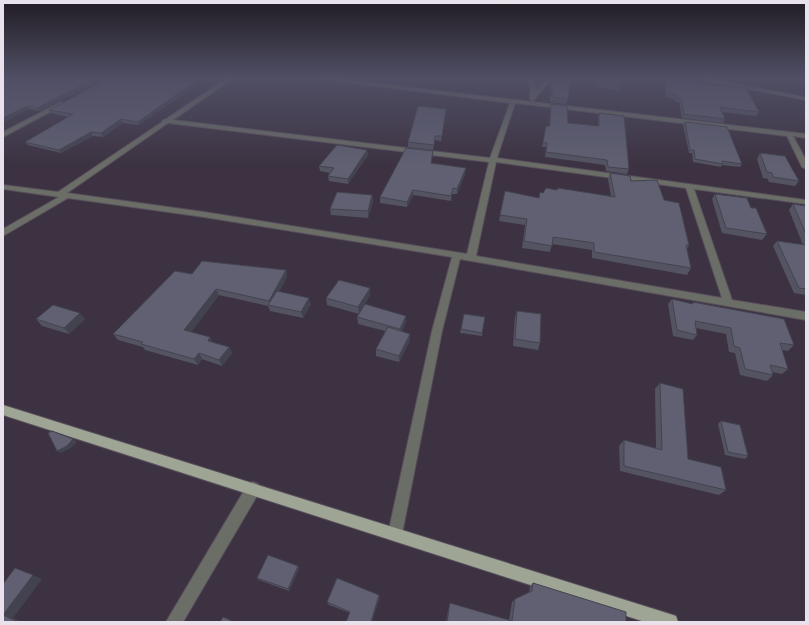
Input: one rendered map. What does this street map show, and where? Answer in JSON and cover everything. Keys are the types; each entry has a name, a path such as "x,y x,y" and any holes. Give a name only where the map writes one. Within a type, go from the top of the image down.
{"main road":[{"path":"3,410 670,622"}],"street":[{"path":"3,135 56,107"},
{"path":"3,233 64,194 186,107"},
{"path":"471,258 493,160 512,107"},
{"path":"560,107 806,136"},
{"path":"165,121 493,160 806,202"},
{"path":"789,134 806,167"},
{"path":"689,186 728,302"},
{"path":"3,187 64,194 457,255 806,316"},
{"path":"395,534 437,331 457,255"},
{"path":"174,622 254,489"}],"building":[{"path":"3,107 25,107 3,118"},
{"path":"54,107 159,107 138,122 121,119 101,133 91,132 59,150 25,142 73,114 49,110"},
{"path":"418,107 446,109 442,136 435,136 434,145 408,142"},
{"path":"551,107 567,107 568,123 599,126 599,113 624,116 629,169 608,167 607,160 546,152 547,143 543,142 546,126 550,126"},
{"path":"683,107 720,107 725,119 684,114"},
{"path":"721,107 756,107 759,112"},
{"path":"685,122 727,127 742,164 722,161 723,164 695,159 694,150 690,150"},
{"path":"337,145 367,150 348,179 328,176 334,168 319,166"},
{"path":"406,148 433,151 431,163 466,168 457,189 453,188 451,196 413,190 407,202 380,197"},
{"path":"760,153 785,156 799,181 773,177 772,173 767,172"},
{"path":"610,173 630,176 631,181 657,180 664,200 679,203 689,245 686,245 691,268 594,252 594,243 553,237 552,246 524,241 527,219 500,215 505,191 539,198 540,192 543,193 546,188 557,190 558,188 615,197"},
{"path":"337,192 372,195 368,211 330,209"},
{"path":"715,194 747,198 751,208 756,208 767,234 726,228"},
{"path":"793,204 806,206 806,234"},
{"path":"777,241 806,245 806,289 799,288"},
{"path":"202,261 286,270 269,301 216,289 184,330 210,337 208,341 229,347 219,360 199,353 194,359 141,344 143,342 113,334 175,271 192,274"},
{"path":"339,280 370,288 358,307 326,298"},
{"path":"277,291 309,298 301,312 268,305"},
{"path":"672,299 693,304 693,302 784,319 794,345 780,343 788,369 770,365 773,375 745,369 740,348 734,346 731,328 695,321 697,335 677,330"},
{"path":"365,304 406,316 400,329 357,317"},
{"path":"53,305 80,313 64,328 36,319"},
{"path":"517,311 541,314 540,343 515,339"},
{"path":"464,314 485,317 482,333 461,329"},
{"path":"388,327 410,334 399,356 376,349"},
{"path":"660,383 683,389 688,459 721,467 726,490 624,466 624,440 662,450"},
{"path":"721,421 740,425 748,456 728,452"},
{"path":"52,431 73,439 67,446 57,451 48,433"},
{"path":"268,555 298,566 288,589 257,578"},
{"path":"15,568 33,575 3,615 3,584"},
{"path":"337,578 379,595 371,622 346,622 350,612 327,602"},
{"path":"533,583 626,612 626,622 447,622 450,603 512,621 515,599 532,591"},
{"path":"3,615 18,622 3,622"},
{"path":"223,617 234,622 220,622"}]}
